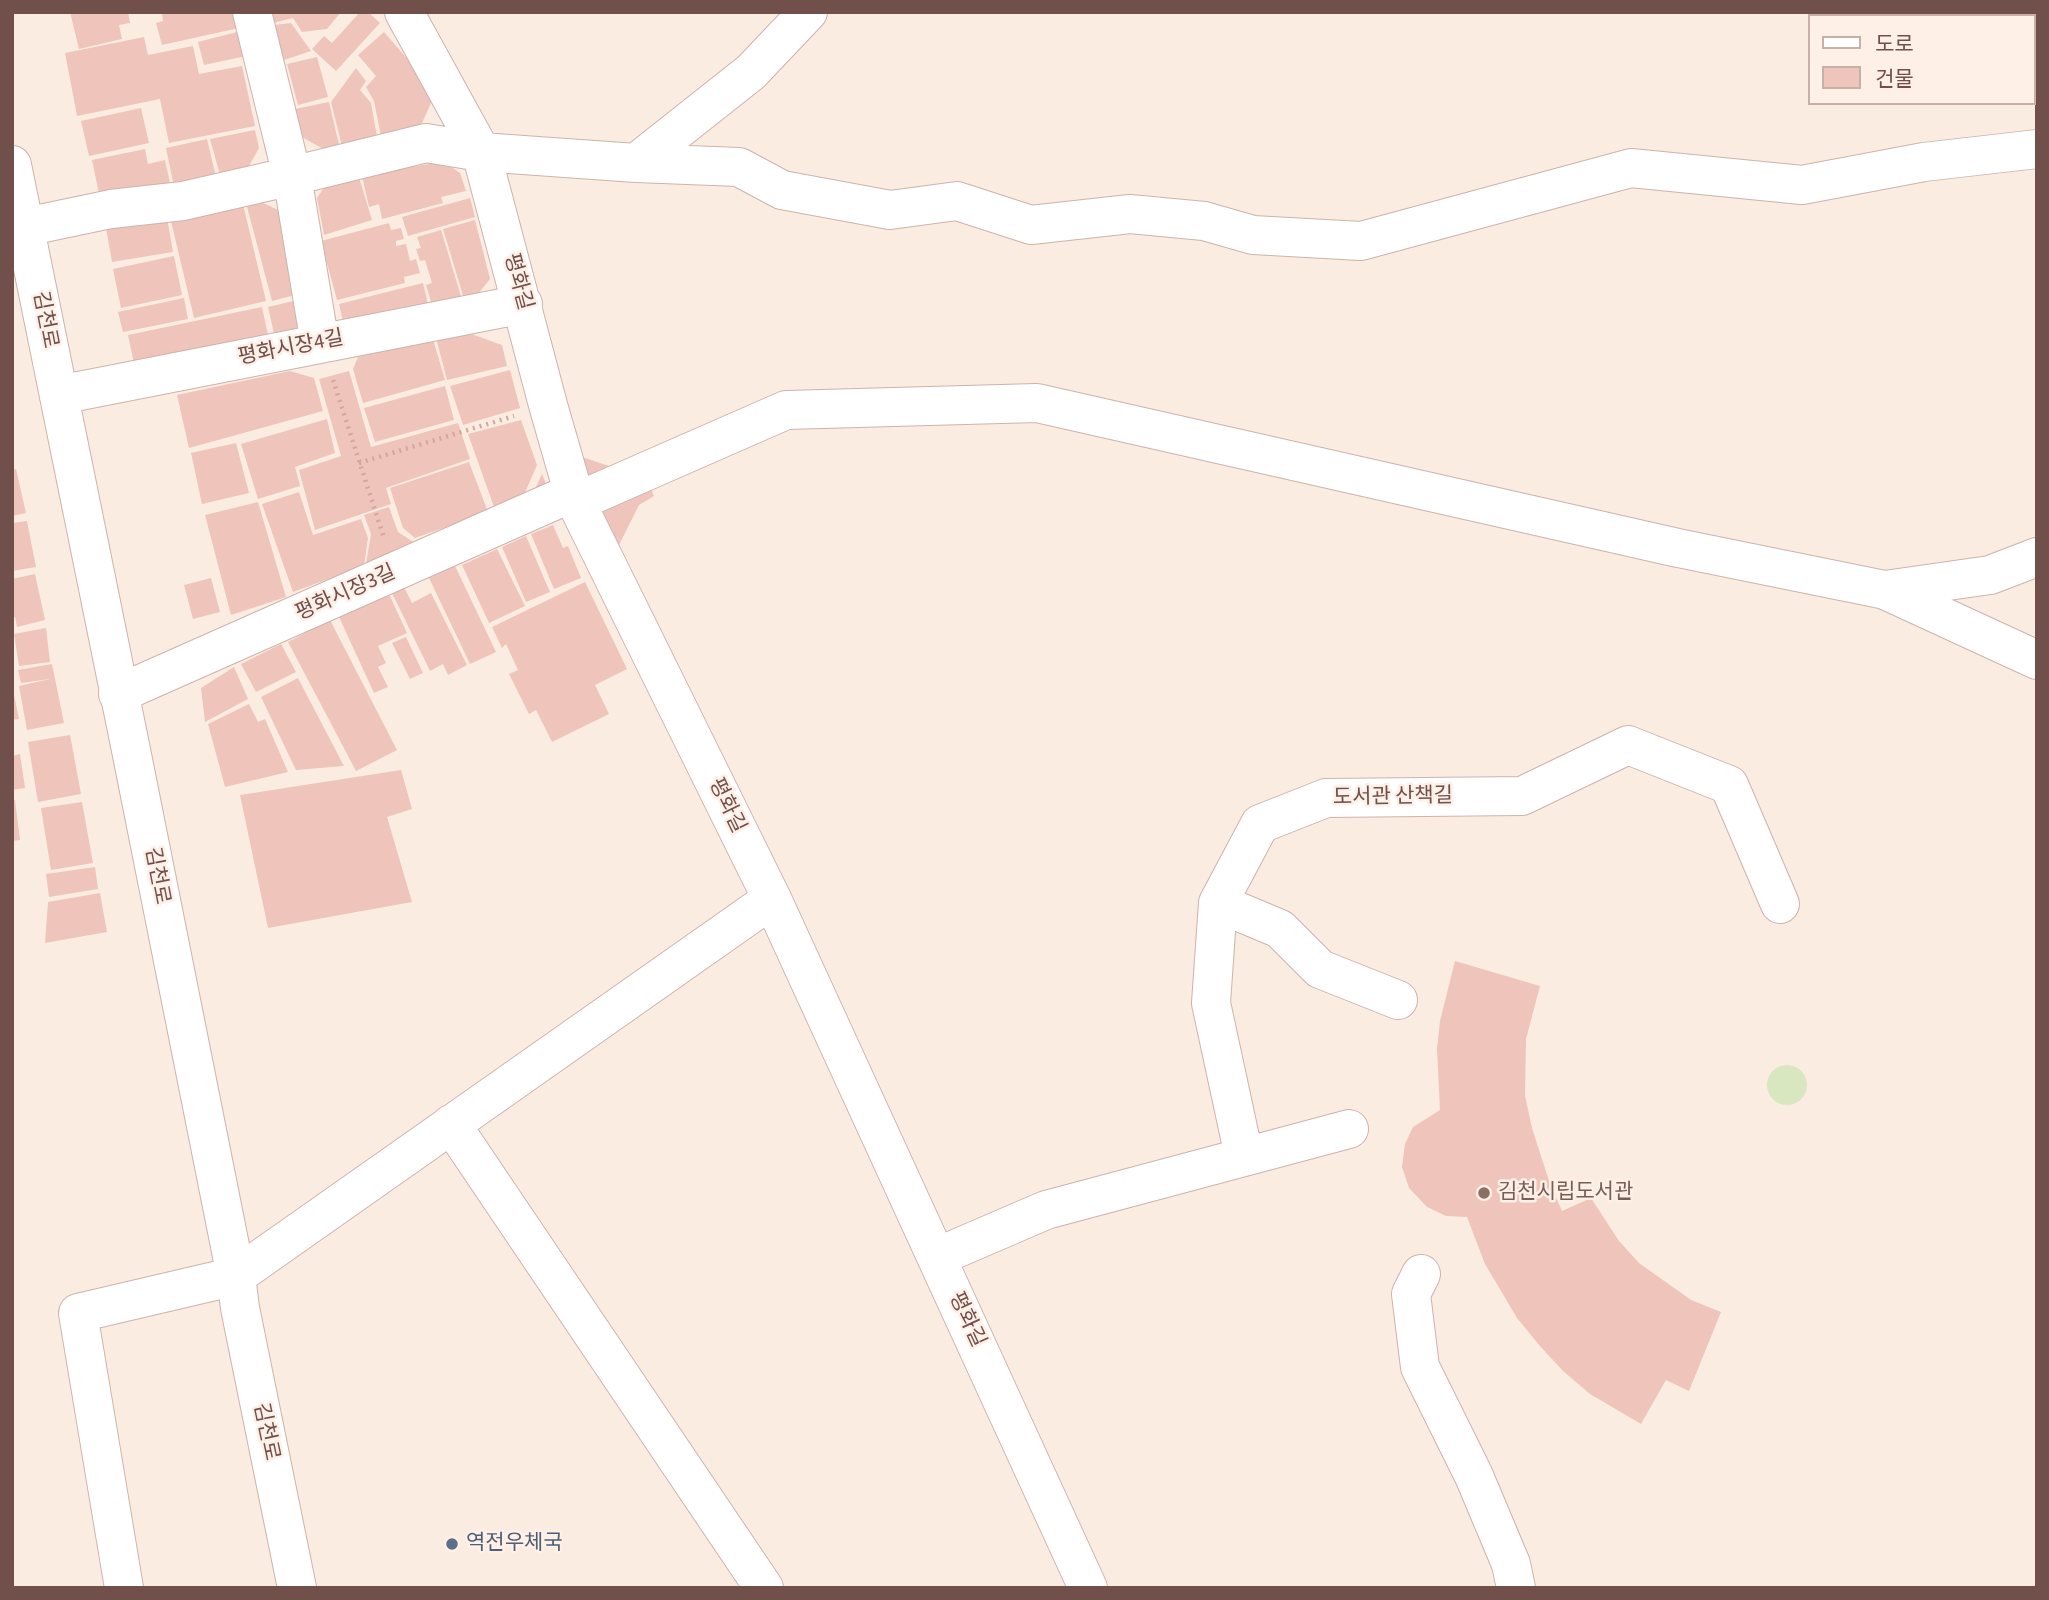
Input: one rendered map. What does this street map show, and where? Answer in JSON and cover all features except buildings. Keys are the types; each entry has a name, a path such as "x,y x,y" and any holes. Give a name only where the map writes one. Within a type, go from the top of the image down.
{"street":[{"path":"252,12 292,176 326,360"},
{"name":"평화길","path":"404,12 481,152 575,497 772,899 1088,1588"},
{"path":"636,163 751,72 808,12"},
{"path":"25,227 111,209 183,201 426,143 481,152 739,167 782,190 890,210 957,201 1031,225 1130,214 1204,221 1252,235 1360,241 1631,168 1802,185 1924,162 2037,149"},
{"name":"김천로","path":"12,165 297,1588"},
{"name":"평화시장4길","path":"59,395 326,360 523,304"},
{"name":"평화시장3길","path":"118,694 394,572 786,410 1037,403 1664,545 1885,590"},
{"path":"1885,590 1990,575 2037,557"},
{"path":"1885,590 2037,660"},
{"name":"도서관 산책길","path":"1244,1156 1211,1003 1218,903 1260,824 1326,798 1522,796 1628,745 1729,785 1780,904"},
{"path":"124,1588 78,1313 236,1276 772,899"},
{"path":"1218,903 1280,929 1320,969 1398,1000"},
{"path":"451,1124 764,1588"},
{"path":"937,1257 1046,1210 1349,1129"},
{"path":"1421,1274 1411,1294 1420,1367 1474,1476 1511,1564 1516,1588"}],"path":[{"path":"326,360 394,572"},
{"path":"359,463 548,405"}],"green space":[{"path":"1787,1065 1801,1071 1807,1085 1801,1099 1787,1105 1773,1099 1767,1085 1773,1071"}],"place":[{"name":"김천시립도서관","path":"1484,1193"},
{"name":"역전우체국","path":"452,1544"}]}
